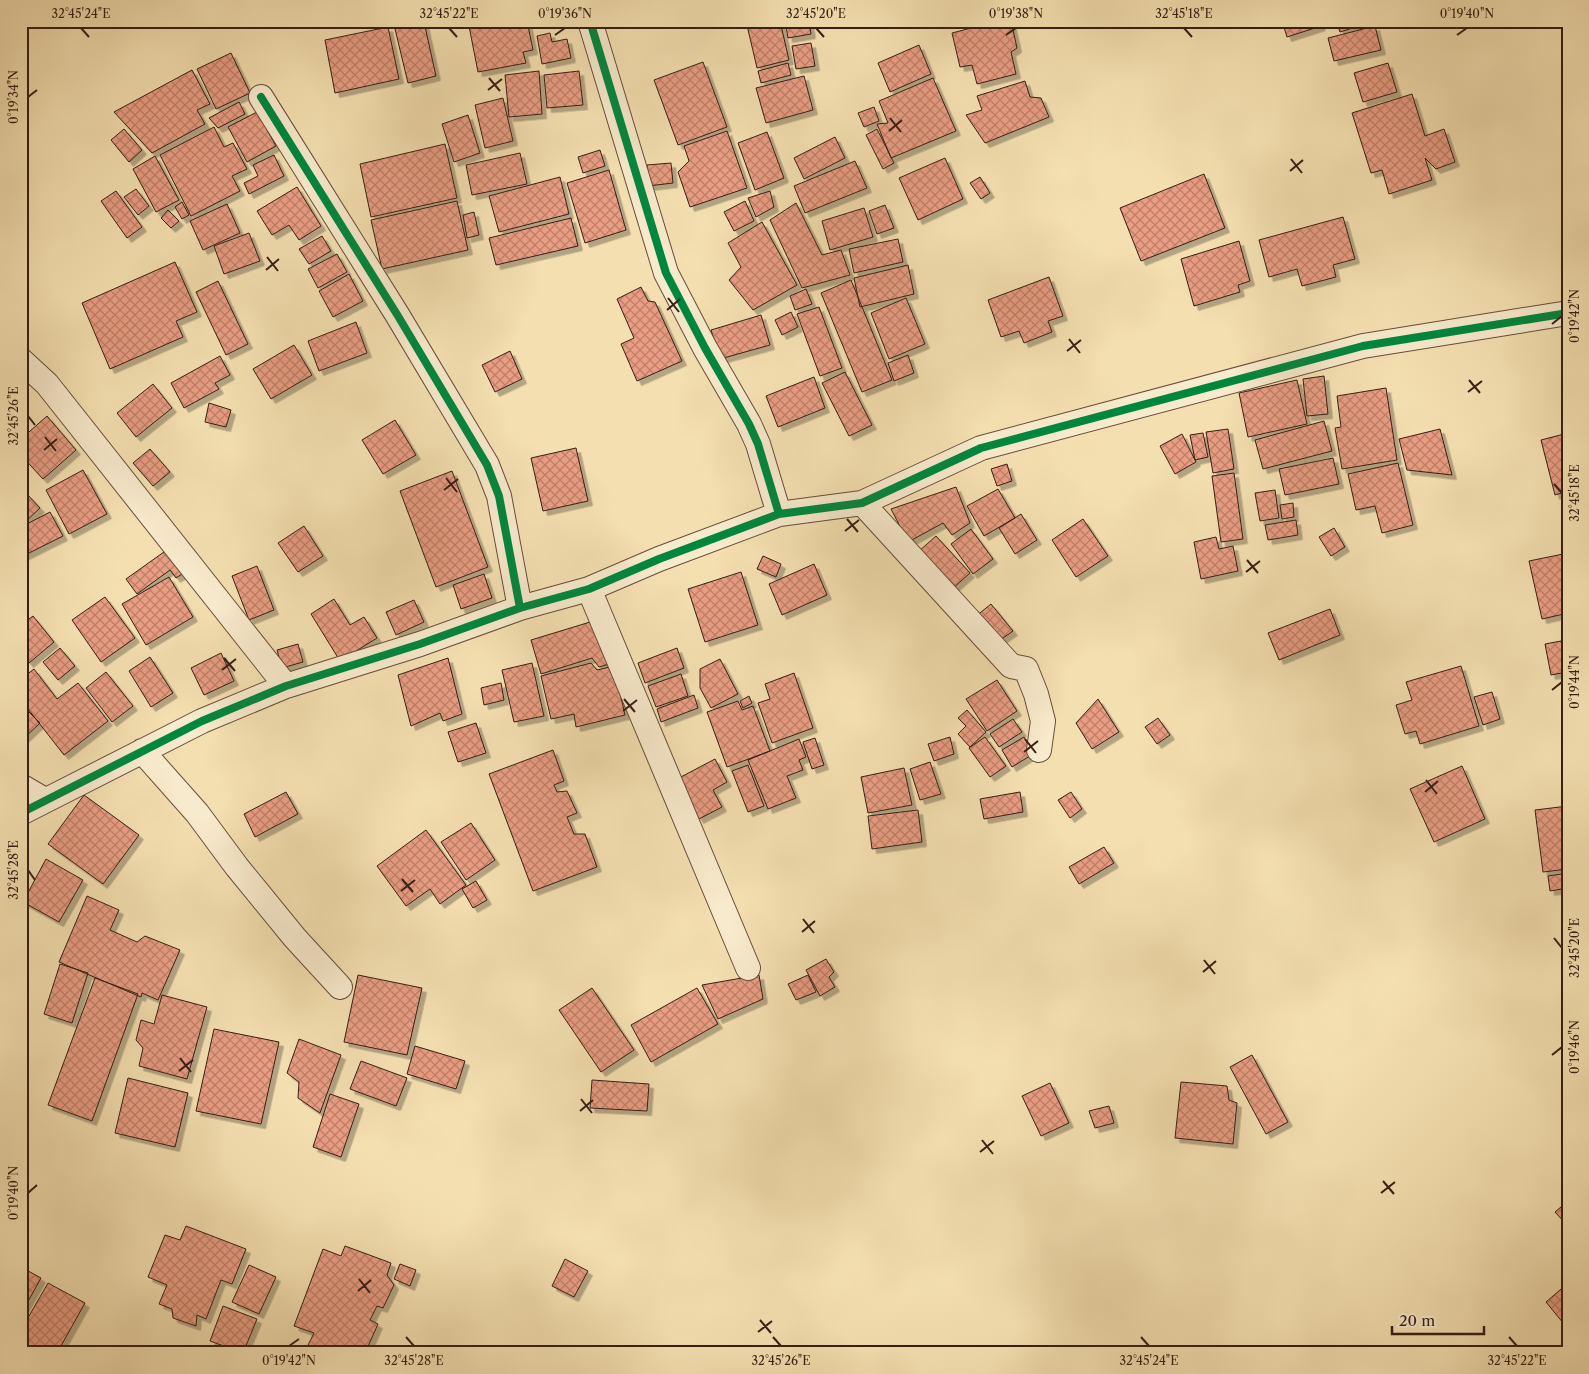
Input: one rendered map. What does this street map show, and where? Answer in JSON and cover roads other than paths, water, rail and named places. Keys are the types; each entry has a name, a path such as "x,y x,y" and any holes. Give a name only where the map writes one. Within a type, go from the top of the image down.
{"street":[{"path":"590,21 666,274 705,348 749,424 758,444 780,514"},
{"path":"261,97 398,316 487,465 499,496 520,608"},
{"path":"21,813 202,721 286,686 420,644 520,608 589,589 659,559 780,514 862,503 981,448 1363,346 1568,313"},
{"path":"21,360 47,384 286,686"},
{"path":"862,503 1011,666 1026,669 1036,694 1042,721 1039,750"},
{"path":"589,589 748,968"},
{"path":"142,751 197,813 237,867 295,938 340,987"},
{"path":"21,786 44,800"}]}
